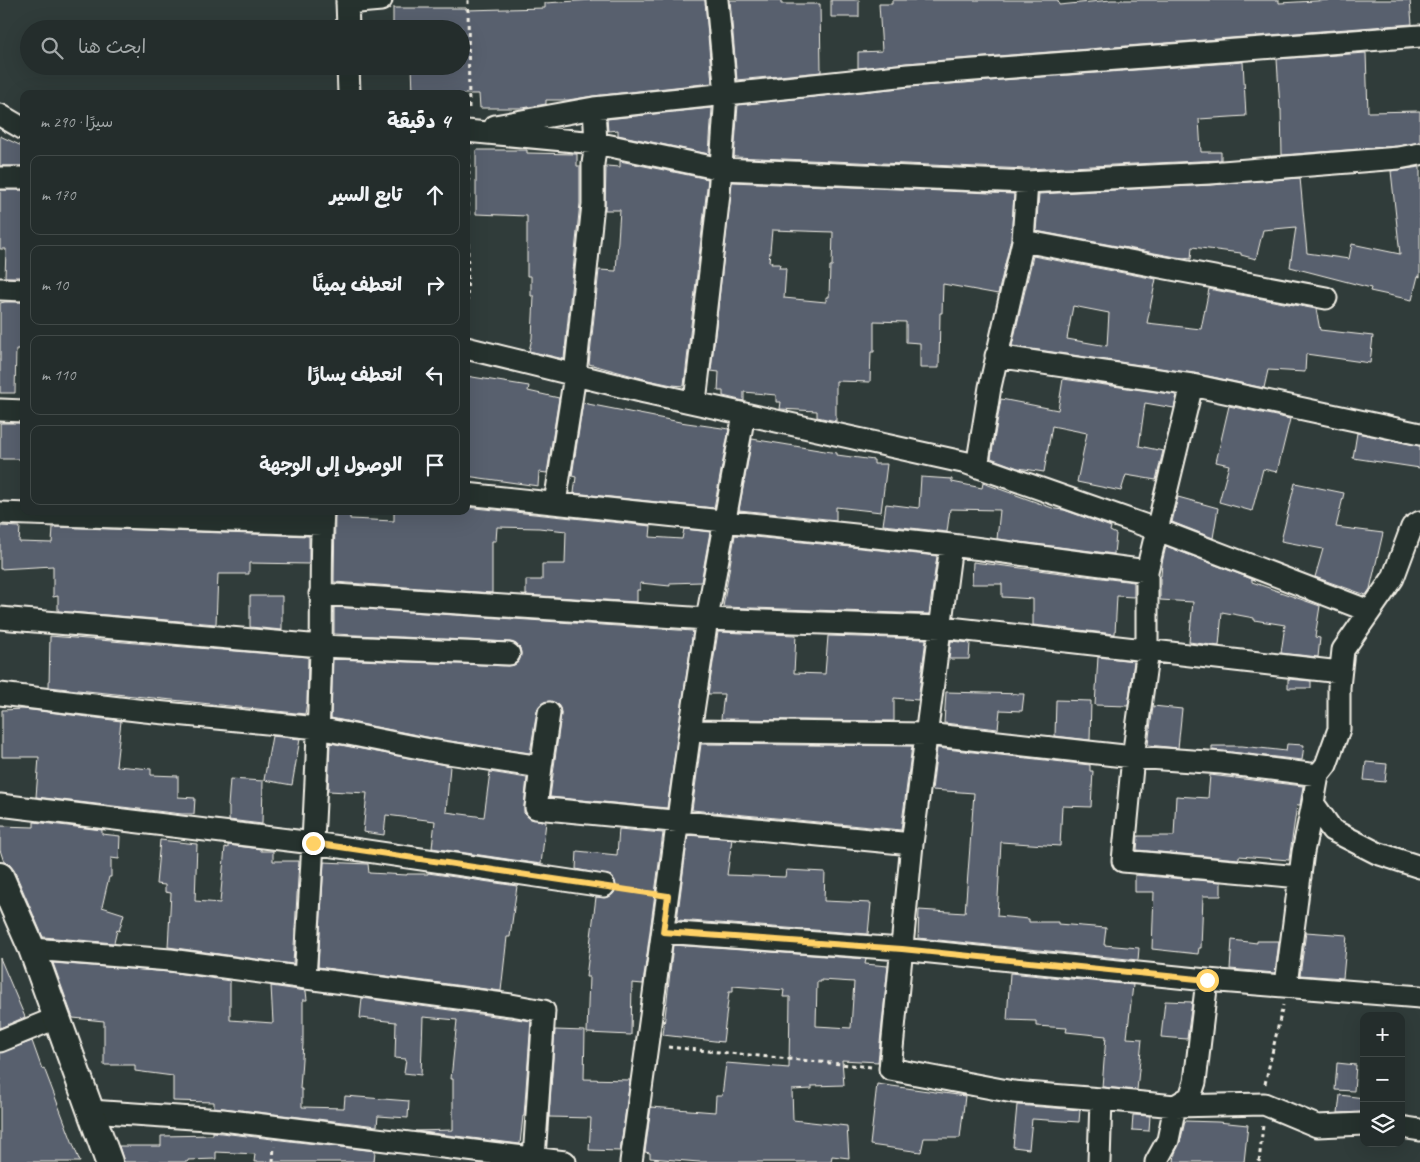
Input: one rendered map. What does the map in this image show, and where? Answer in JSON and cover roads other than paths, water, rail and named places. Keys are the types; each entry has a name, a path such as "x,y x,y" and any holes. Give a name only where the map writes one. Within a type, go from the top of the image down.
{"street":[{"path":"348,20 347,2 381,0"},
{"path":"695,402 721,169 726,94 716,0"},
{"path":"470,131 594,108 908,75 1420,36"},
{"path":"348,75 349,90"},
{"path":"555,503 575,375 593,204 593,164 596,143 594,108"},
{"path":"0,115 20,127"},
{"path":"470,131 596,143 721,169 1027,182 1210,173 1400,158 1420,154"},
{"path":"0,178 20,178"},
{"path":"977,466 996,356 1023,240 1027,182"},
{"path":"1023,240 1326,298"},
{"path":"0,289 20,290"},
{"path":"470,349 645,392 967,463 1158,530 1369,612"},
{"path":"996,356 1192,385 1420,434"},
{"path":"1192,385 1147,572 1147,650 1133,757 1123,861 1300,877"},
{"path":"0,410 20,411"},
{"path":"631,1162 690,731 707,619 744,414"},
{"path":"470,494 951,545 1147,572"},
{"path":"0,513 20,513"},
{"path":"129,515 322,518 318,728 305,978"},
{"path":"1286,985 1300,877 1318,775 1326,765 1339,729 1339,687 1342,650 1393,578 1412,527 1420,522"},
{"path":"951,545 912,844 890,1069 1013,1092 1175,1106 1264,1104 1318,1126 1360,1124"},
{"path":"320,594 707,619 941,627 1340,672"},
{"path":"0,618 321,646 509,654"},
{"path":"0,694 318,728 435,751 541,767"},
{"path":"549,713 536,808 678,820 912,844"},
{"path":"690,731 926,734 1133,757 1222,763 1318,775"},
{"path":"1313,803 1332,830 1377,853 1420,867"},
{"path":"0,805 313,843 604,886"},
{"path":"0,876 32,949 109,1162"},
{"path":"0,911 97,1162"},
{"path":"663,932 902,949 1207,980 1420,997"},
{"path":"32,949 170,960 544,1011 534,1158"},
{"path":"1156,1162 1168,1140 1175,1106 1190,1097 1195,1082 1207,980"},
{"path":"0,1041 44,1023"},
{"path":"1099,1162 1101,1099"},
{"path":"90,1111 222,1120 565,1162"},
{"path":"1405,1128 1420,1130"}]}
